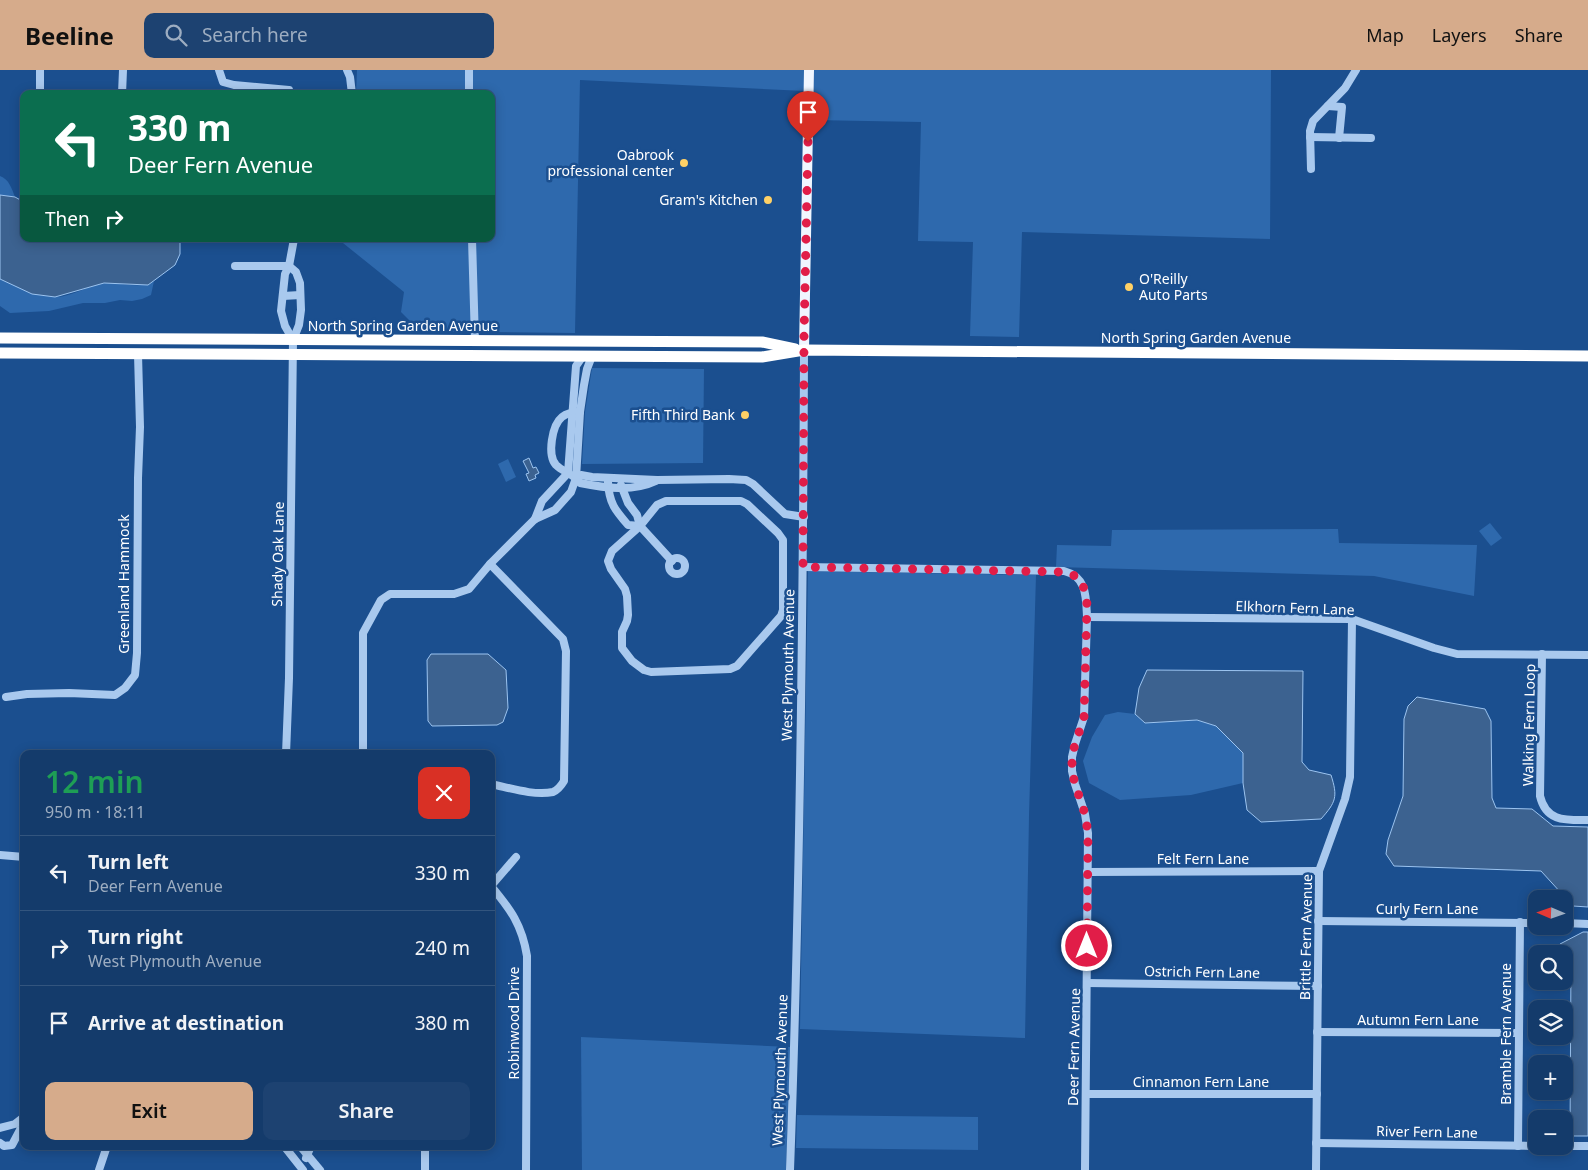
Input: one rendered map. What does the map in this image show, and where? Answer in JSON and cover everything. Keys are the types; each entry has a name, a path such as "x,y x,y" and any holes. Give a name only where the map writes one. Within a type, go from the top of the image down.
{"highway":[{"name":"North Spring Garden Avenue","path":"0,338 762,342 804,350"},
{"path":"560,356 578,349 584,342"},
{"path":"588,356 585,352 606,342"},
{"name":"North Spring Garden Avenue","path":"0,353 762,357 804,350 1588,356"}],"main road":[{"name":"West Plymouth Avenue","path":"804,350 810,70"}],"street":[{"path":"40,70 40,90"},
{"path":"122,90 123,70"},
{"path":"219,70 223,82 234,85 289,90"},
{"path":"347,70 352,90"},
{"path":"468,70 469,90"},
{"path":"1311,169 1310,137 1313,121 1345,88 1356,70"},
{"path":"1328,106 1342,107 1339,138"},
{"path":"1310,137 1371,138"},
{"path":"293,340 285,326 281,311 285,274 290,266 294,242"},
{"path":"472,242 475,341"},
{"path":"235,266 290,266"},
{"name":"Shady Oak Lane","path":"286,750 289,678 292,355 293,340 299,325 301,310 300,283 296,272 290,266"},
{"path":"282,296 300,295"},
{"name":"West Plymouth Avenue","path":"790,1170 796,1011 804,517 804,350"},
{"name":"Greenland Hammock","path":"6,697 60,693 116,695 135,676 137,653 140,427 138,354"},
{"path":"363,750 363,633 381,600 390,594 454,594 469,589 490,564 535,520 555,510 572,492 576,478 580,412 588,356"},
{"path":"535,520 542,502 568,473 576,366 588,356"},
{"path":"580,412 572,412 562,417 558,422 550,451 556,465 576,478 580,484 622,488 644,487 657,480"},
{"path":"576,478 582,475 657,480 729,478 746,480 753,484 785,514 804,517"},
{"path":"608,478 609,499 614,508 628,525 640,526"},
{"path":"621,478 626,499 637,515 640,526 672,561"},
{"path":"554,488 566,498"},
{"path":"612,504 626,499"},
{"path":"666,501 741,501 747,504 783,540 783,610 781,616 737,666 730,669 651,672 638,666 625,654 622,648 621,637 627,621 627,596 625,589 611,569 609,556 612,551 640,526 657,505 666,501"},
{"path":"490,564 563,639 566,651 564,781 561,786 552,792 536,792 495,785"},
{"name":"Deer Fern Avenue","path":"803,567 1064,572 1078,577 1083,585 1087,616 1084,718 1072,757 1072,771 1085,814 1088,833 1085,1170"},
{"name":"Elkhorn Fern Lane","path":"1087,616 1352,619 1434,648 1457,654 1588,655"},
{"name":"Brittle Fern Avenue","path":"1316,1170 1319,871 1345,799 1350,776 1352,619"},
{"name":"Walking Fern Loop","path":"1542,654 1540,796 1542,806 1553,816 1565,820 1588,820"},
{"path":"0,855 20,857"},
{"path":"495,881 516,857"},
{"name":"Felt Fern Lane","path":"1087,872 1319,871"},
{"name":"Robinwood Drive","path":"495,891 512,911 524,938 527,956 526,1170"},
{"name":"Curly Fern Lane","path":"1318,921 1528,922"},
{"name":"Bramble Fern Avenue","path":"1518,1146 1520,922"},
{"path":"1573,923 1588,924"},
{"name":"Ostrich Fern Lane","path":"1087,983 1318,986"},
{"name":"Autumn Fern Lane","path":"1318,1032 1518,1033"},
{"name":"Cinnamon Fern Lane","path":"1086,1094 1317,1094"},
{"path":"0,1128 16,1124 20,1120"},
{"path":"0,1143 4,1146 12,1145 20,1130"},
{"name":"River Fern Lane","path":"1316,1143 1528,1146"},
{"path":"1573,1146 1588,1146"},
{"path":"99,1170 106,1150"},
{"path":"287,1150 300,1169 309,1150"},
{"path":"303,1150 320,1170"},
{"path":"425,1150 425,1170"}],"shaded area":[{"path":"357,70 805,70 805,91 580,80 575,333 420,331 401,312 404,292 342,242 495,242 495,90 356,90"},
{"path":"814,70 1271,70 1270,239 1022,232 1019,337 970,336 973,242 918,241 921,122 813,120"},
{"path":"0,176 8,182 15,197 0,195"},
{"path":"0,195 15,197 20,200 20,242 180,242 180,254 175,265 148,285 104,283 55,297 32,294 0,279"},
{"path":"0,279 50,297 68,295 105,283 143,285 154,281 151,295 142,299 83,303 49,311 10,313 0,306"},
{"path":"592,368 704,369 703,463 582,464 585,412"},
{"path":"529,458 533,468 536,467 539,473 535,475 536,478 529,481 526,474 529,473 523,461"},
{"path":"508,459 516,477 506,482 498,464"},
{"path":"1490,523 1502,538 1491,546 1479,531"},
{"path":"1338,529 1339,543 1477,545 1474,596 1374,576 1056,567 1057,545 1111,546 1112,530"},
{"path":"808,571 1036,575 1025,1038 800,1029"},
{"path":"431,654 488,654 506,670 508,708 503,722 497,725 432,726 428,721 427,660"},
{"path":"1147,670 1303,671 1302,762 1309,770 1331,775 1335,794 1333,803 1326,813 1321,819 1261,822 1247,810 1243,783 1243,753 1216,726 1197,720 1145,723 1135,714 1139,688"},
{"path":"1417,697 1485,709 1491,721 1492,798 1496,808 1532,809 1553,826 1588,827 1588,907 1573,906 1573,890 1558,890 1541,871 1394,866 1386,854 1388,840 1403,796 1404,719 1408,706"},
{"path":"1118,712 1135,714 1145,723 1197,720 1216,726 1243,753 1243,783 1191,795 1120,800 1089,783 1083,761 1092,737 1105,715"},
{"path":"1583,932 1588,932 1588,1136 1573,1136 1573,1110 1570,1110 1570,1100 1573,1100 1573,1055 1570,1055 1571,1045 1573,1045 1573,1000 1571,1000 1571,990 1573,990 1573,945 1560,944"},
{"path":"581,1037 790,1047 786,1170 582,1170"},
{"path":"797,1115 978,1117 978,1150 796,1148"}],"place":[{"name":"Oabrook professional center","path":"684,163"},
{"name":"Gram's Kitchen","path":"768,200"},
{"name":"O'Reilly Auto Parts","path":"1129,287"},
{"name":"Fifth Third Bank","path":"745,415"}],"route":[{"path":"808,142 804,338 803,567 1064,572 1078,577 1083,585 1087,604 1084,718 1072,757 1072,771 1085,814 1088,833 1087,946"}]}
